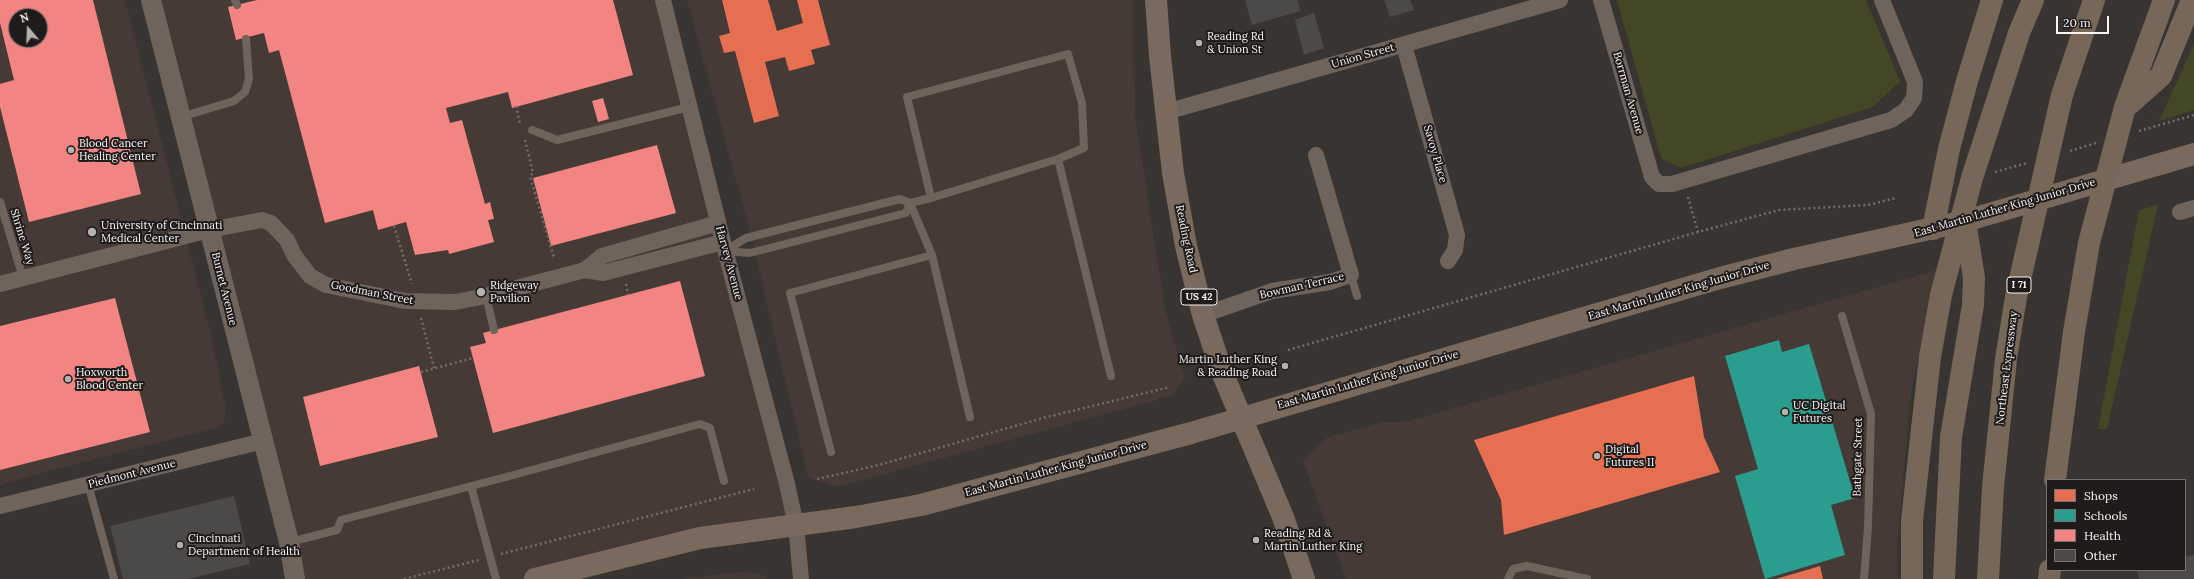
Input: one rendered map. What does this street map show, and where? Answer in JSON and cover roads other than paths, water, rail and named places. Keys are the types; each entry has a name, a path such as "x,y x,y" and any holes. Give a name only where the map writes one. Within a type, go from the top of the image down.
{"highway":[{"path":"1925,231 1992,0"},
{"path":"1912,579 1912,521 1930,357 1941,294 1972,178 2019,33 2033,0"},
{"name":"Northeast Expressway","path":"1988,579 1993,487 2006,359 2016,297 2062,95 2094,0"},
{"path":"2055,479 2074,332 2089,243 2125,107 2164,0"},
{"path":"2125,107 2161,76 2192,0"},
{"path":"1944,579 1951,437 1973,305 1974,278 1965,221"}],"main road":[{"name":"Reading Road","path":"1156,0 1166,112 1178,204 1203,315 1222,372 1242,416 1283,517 1304,579"},
{"name":"East Martin Luther King Junior Drive","path":"535,579 614,558 700,538 856,517 921,505 1191,433 1242,416 1720,278 1794,259 1965,221 2194,154"}],"street":[{"name":"Burnet Avenue","path":"151,0 264,441 289,542 296,579"},
{"name":"Harvey Avenue","path":"663,0 718,223 796,525 801,579"},
{"name":"Union Street","path":"1166,112 1560,0"},
{"name":"Borrman Avenue","path":"1600,0 1652,177 1659,184 1672,184 1891,120 1906,110 1914,98 1915,82 1882,0"},
{"name":"Savoy Place","path":"1404,45 1458,235 1455,250 1448,262"},
{"name":"Bowman Terrace","path":"1203,315 1272,291 1330,282 1351,275 1316,155"},
{"name":"Goodman Street","path":"0,284 252,220 262,220 271,223 287,240 294,256 310,276 326,285 405,301 455,302 486,296 585,270 603,273 724,246"},
{"name":"Goodman Street","path":"585,270 602,256 718,223"},
{"name":"Piedmont Avenue","path":"0,506 264,441"}],"lane":[{"path":"181,117 234,101 245,92 248,79 246,39"},
{"path":"724,246 746,238 900,199 910,203 931,198 1058,159 1084,148 1082,103 1068,54 907,97 931,198"},
{"path":"532,130 557,140 689,107"},
{"path":"1058,159 1111,376"},
{"name":"Shrine Way","path":"0,202 23,278"},
{"path":"724,246 750,253 906,213 910,203"},
{"path":"910,203 932,255 970,417"},
{"path":"831,452 790,293 932,255"},
{"path":"1351,275 1357,296"},
{"path":"486,296 494,330"},
{"name":"Bathgate Street","path":"1842,316 1870,414 1868,527 1864,579"},
{"path":"289,542 337,530 341,520 700,424 710,428 724,481"},
{"path":"88,484 114,579"},
{"path":"470,486 496,579"},
{"path":"1508,579 1513,569 1527,566 1587,579"}],"place":[{"name":"Reading Rd & Union St","path":"1199,43"},
{"name":"Blood Cancer Healing Center","path":"71,150"},
{"name":"University of Cincinnati Medical Center","path":"92,232"},
{"name":"Ridgeway Pavilion","path":"481,292"},
{"name":"Martin Luther King & Reading Road","path":"1285,366"},
{"name":"Hoxworth Blood Center","path":"68,379"},
{"name":"UC Digital Futures","path":"1785,412"},
{"name":"Digital Futures II","path":"1597,456"},
{"name":"Reading Rd & Martin Luther King","path":"1256,540"},
{"name":"Cincinnati Department of Health","path":"180,545"}]}
